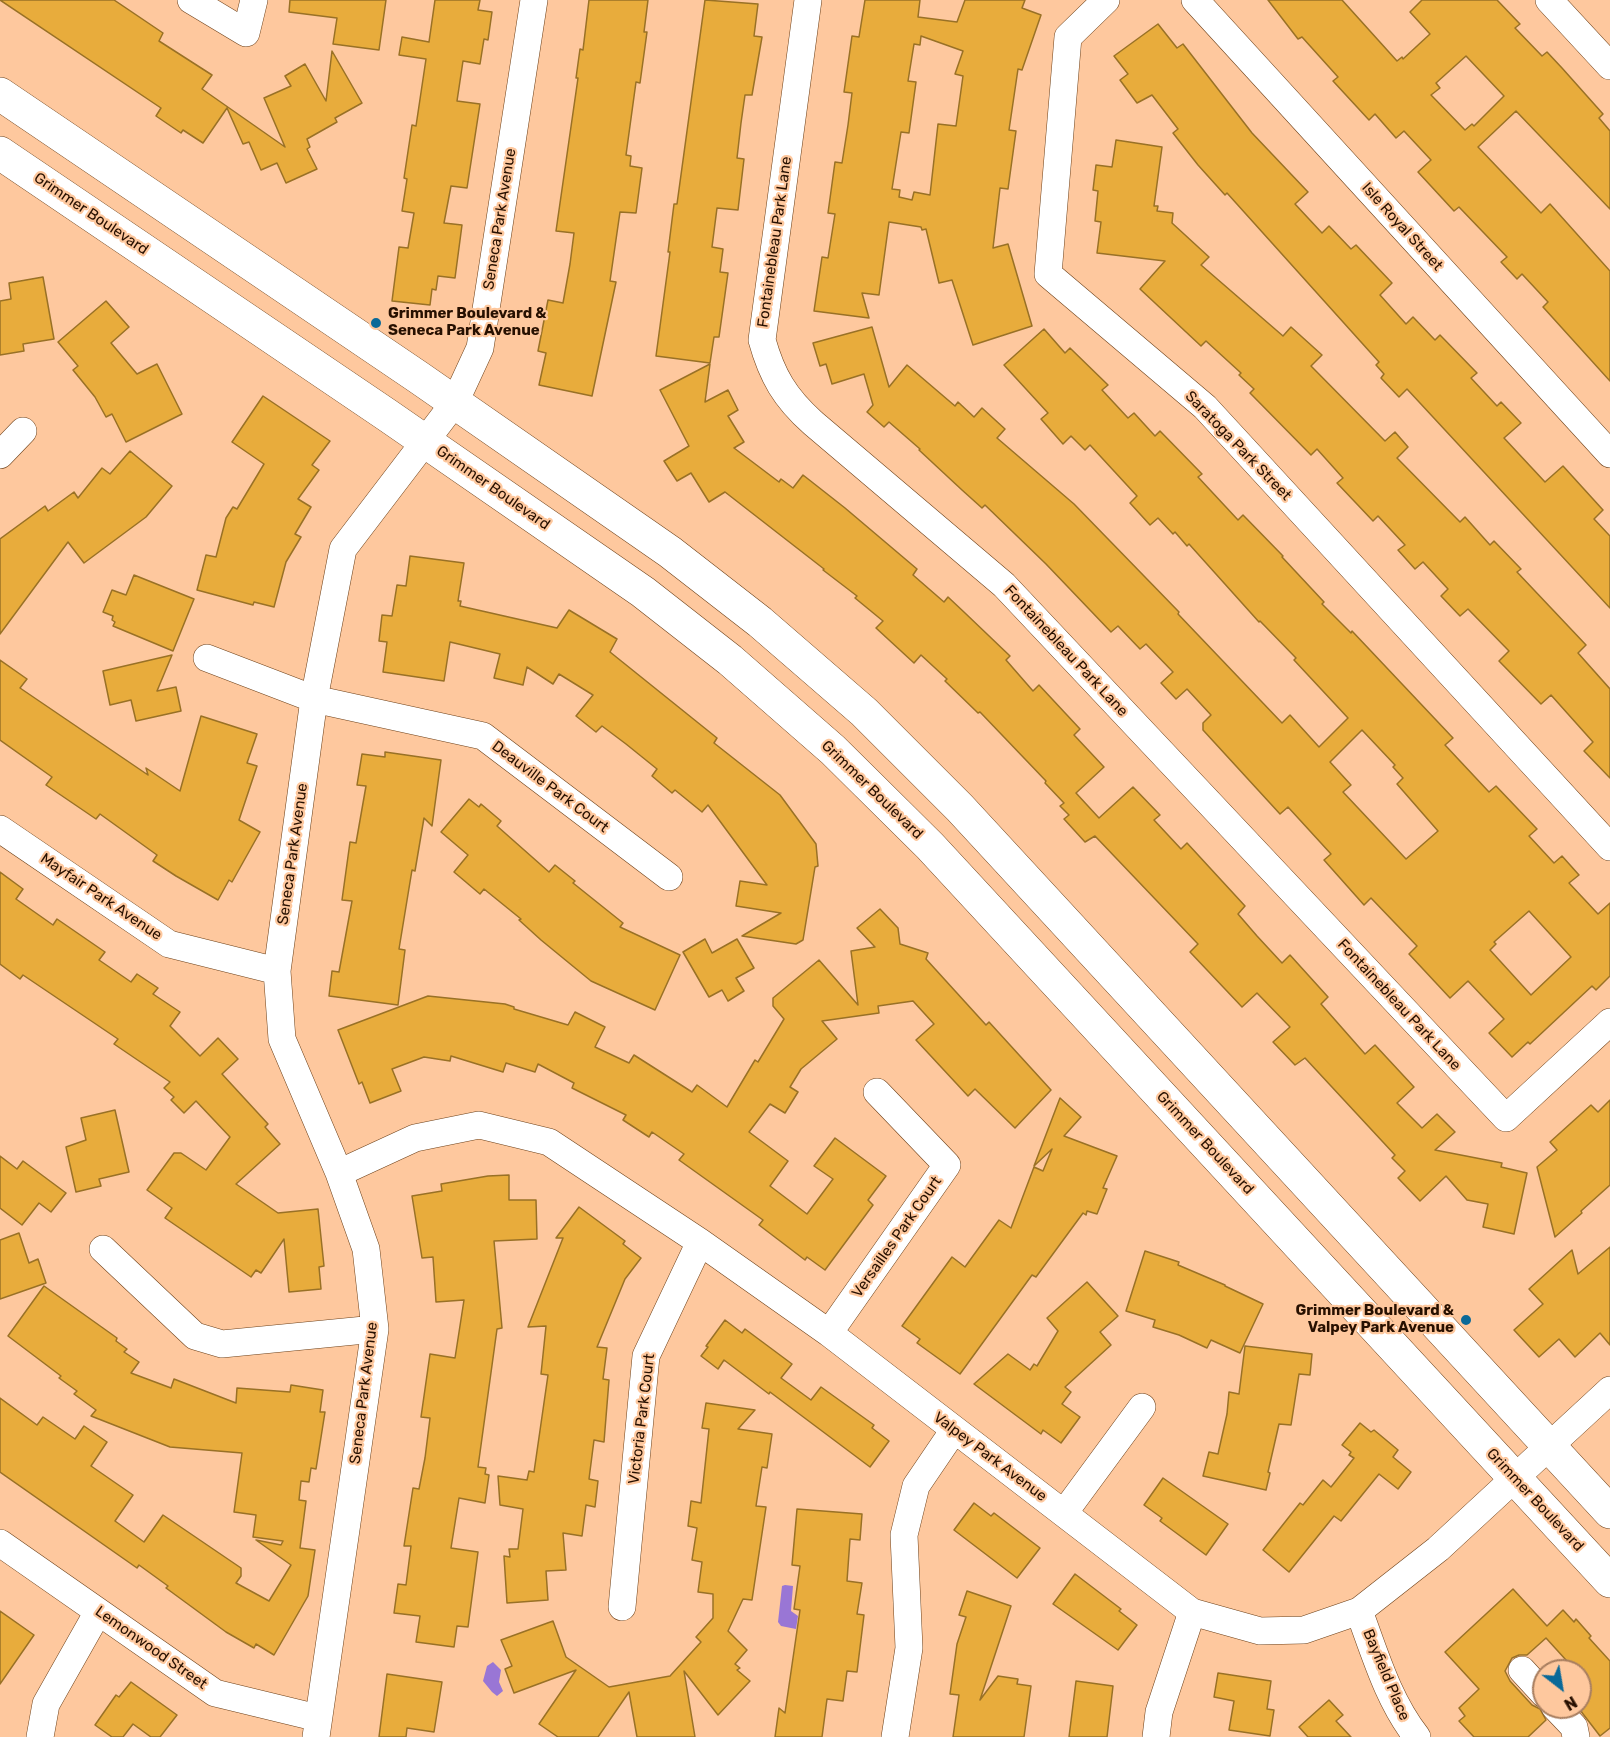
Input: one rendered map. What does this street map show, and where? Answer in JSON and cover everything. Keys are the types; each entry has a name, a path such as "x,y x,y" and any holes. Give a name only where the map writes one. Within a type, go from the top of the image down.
{"main road":[{"path":"0,94 455,402 670,552 760,622 864,712 960,808 1610,1512"},
{"name":"Grimmer Boulevard","path":"0,153 644,592 730,660 833,750 930,846 1610,1581"}],"street":[{"path":"191,0 246,33 254,0"},
{"name":"Seneca Park Avenue","path":"317,1728 375,1329 366,1249 339,1173 282,1039 277,971 314,699 343,549 455,402 480,348 534,0"},
{"name":"Fontainebleau Park Lane","path":"808,0 762,340 769,366 783,392 798,411 1004,585 1506,1118 1610,1022"},
{"name":"Saratoga Park Street","path":"1106,0 1068,37 1048,274 1205,407 1610,847"},
{"name":"Isle Royal Street","path":"1195,0 1610,454"},
{"path":"1549,0 1610,66"},
{"path":"0,455 23,431"},
{"name":"Deauville Park Court","path":"207,658 314,699 483,736 669,877"},
{"name":"Mayfair Park Avenue","path":"0,829 169,944 277,971"},
{"name":"Versailles Park Court","path":"829,1333 947,1165 877,1092"},
{"name":"Valpey Park Avenue","path":"339,1173 415,1138 479,1125 549,1142 700,1242 829,1333 1192,1612 1260,1631 1304,1630 1359,1611 1438,1549 1610,1390"},
{"name":"Victoria Park Court","path":"622,1607 646,1356 700,1242"},
{"path":"103,1249 195,1336 222,1344 375,1329"},
{"path":"1064,1513 1142,1407"},
{"path":"895,1737 909,1648 904,1535 916,1486 954,1430"},
{"name":"Lemonwood Street","path":"0,1543 215,1693 317,1728"},
{"name":"Bayfield Place","path":"1359,1611 1384,1679 1402,1718 1416,1737"},
{"path":"40,1737 46,1704 98,1612"},
{"path":"1156,1737 1159,1712 1192,1612"},
{"path":"1522,1670 1532,1681"},
{"path":"1567,1719 1574,1727 1576,1737"}],"shaded area":[{"path":"782,1586 793,1586 791,1611 798,1616 796,1629 781,1626 778,1622"},
{"path":"493,1662 501,1670 499,1682 503,1691 497,1696 483,1681 487,1666"}],"building":[{"path":"0,0 114,0 163,33 159,41 212,75 202,89 285,147 264,98 291,86 285,76 305,64 326,101 332,51 362,103 335,118 337,122 307,139 310,147 307,149 317,169 286,183 277,163 261,170 249,142 243,144 227,108 203,143 183,130 181,133 156,116 161,108"},
{"path":"290,0 386,0 379,50 333,44 337,18 289,12"},
{"path":"435,0 480,0 478,10 492,12 488,40 484,39 480,64 463,61 457,101 480,104 467,188 451,186 444,223 462,225 455,278 438,276 436,290 432,289 430,305 392,301 399,247 408,248 414,213 402,211 407,179 404,178 412,125 416,126 426,59 399,55 402,37 429,42"},
{"path":"589,0 648,0 644,32 647,32 640,83 636,82 626,155 631,156 630,166 642,168 636,213 620,212 610,281 616,282 592,396 539,385 546,353 538,351 548,300 563,303 570,264 574,233 556,231 578,78 576,78 580,49 583,50"},
{"path":"705,0 758,4 754,36 762,37 752,95 745,95 741,123 737,158 744,159 738,210 717,208 712,247 723,249 720,272 728,273 719,337 714,337 710,363 656,356 674,204 677,204"},
{"path":"865,0 920,0 918,17 957,22 965,0 1025,0 1022,8 1041,15 1022,70 1018,69 1009,130 1016,131 1008,189 1000,188 993,248 1008,244 1032,326 973,345 952,280 939,283 926,229 889,222 879,295 862,293 869,318 814,311 822,257 828,258 835,214 828,213 835,162 842,163 848,125 852,93 844,92 852,36 859,37","holes":["921,36 963,51 955,74 963,76 956,126 938,124 930,195 914,192 912,200 899,197 900,190 892,189 901,132 909,133 916,82 908,81 914,44 920,45"]},
{"path":"1268,0 1342,0 1397,61 1402,57 1403,59 1430,34 1410,12 1422,0 1497,0 1520,24 1515,28 1542,56 1547,52 1562,68 1603,114 1599,118 1610,131 1610,209 1516,111 1478,147 1541,213 1550,204 1610,271 1610,381 1543,307 1548,302 1522,274 1517,279 1501,262 1507,257 1459,207 1454,211 1418,172 1431,160 1404,131 1396,138 1375,114 1369,120 1333,81 1338,77 1302,37 1298,39","holes":["1466,56 1504,96 1474,126 1472,124 1465,130 1431,95 1440,88 1436,83"]},
{"path":"1158,24 1177,48 1183,44 1252,133 1308,192 1295,204 1322,233 1329,226 1351,249 1356,245 1392,283 1380,295 1406,324 1413,317 1435,340 1440,335 1477,373 1471,378 1497,406 1501,402 1521,423 1504,438 1545,482 1563,466 1603,510 1594,519 1610,536 1610,608 1407,389 1399,397 1381,378 1384,374 1376,365 1379,362 1227,193 1225,195 1198,165 1173,133 1178,129 1152,95 1137,103 1120,80 1128,74 1114,56"},
{"path":"1116,140 1162,147 1154,206 1158,206 1157,211 1173,213 1172,223 1209,257 1201,265 1283,336 1291,327 1322,355 1311,366 1385,441 1395,432 1408,447 1397,458 1460,522 1465,517 1490,545 1494,541 1521,569 1517,572 1586,645 1578,653 1610,689 1610,778 1584,751 1593,742 1551,695 1541,704 1499,661 1509,651 1468,609 1460,616 1441,596 1448,589 1423,562 1415,569 1398,550 1405,545 1378,516 1373,521 1337,483 1343,478 1317,449 1311,455 1250,393 1254,389 1239,375 1241,373 1206,341 1201,346 1140,289 1165,261 1097,253 1101,222 1095,221 1098,191 1093,190 1096,165 1112,167"},
{"path":"43,277 54,339 23,344 24,351 0,355 0,301 11,299 9,283"},
{"path":"106,301 129,327 111,343 137,374 157,364 182,414 126,442 112,414 106,417 95,397 73,370 78,366 58,342"},
{"path":"872,327 889,387 907,365 955,406 958,402 974,417 982,408 1005,429 997,438 1074,504 1282,723 1290,715 1319,747 1348,718 1294,660 1296,658 1259,622 1189,544 1187,546 1158,518 1150,525 1130,503 1137,496 1090,445 1085,450 1071,436 1063,444 1041,419 1048,413 1004,365 1044,329 1065,353 1070,348 1108,385 1102,390 1128,418 1134,413 1155,436 1160,431 1202,474 1198,477 1238,520 1243,515 1324,602 1322,604 1351,633 1352,631 1453,738 1445,745 1489,792 1496,786 1537,829 1529,836 1554,863 1562,856 1579,875 1569,883 1598,914 1610,903 1610,976 1596,990 1592,986 1530,1044 1528,1042 1512,1057 1489,1033 1504,1019 1468,981 1450,998 1409,954 1417,946 1371,898 1364,905 1324,860 1331,854 1288,807 1280,814 1203,730 1203,723 1211,715 1187,689 1176,699 1161,683 1173,672 1146,644 1140,649 1118,626 1111,632 985,505 982,508 889,422 884,427 867,412 873,405 864,374 832,384 826,364 820,366 813,343","holes":["1362,730 1395,765 1393,767 1403,778 1397,784 1438,831 1406,859 1343,792 1351,785 1330,762","1529,911 1571,957 1531,995 1490,950 1496,944 1494,942"]},
{"path":"710,364 705,402 728,390 738,410 728,416 744,442 734,448 779,482 781,479 793,488 803,475 845,508 917,569 913,575 944,602 948,597 1010,656 1006,660 1033,691 1039,685 1080,729 1074,735 1104,767 1076,793 1099,818 1133,787 1160,815 1154,820 1181,849 1187,843 1245,906 1238,914 1282,963 1290,955 1328,997 1321,1004 1365,1054 1375,1045 1414,1087 1397,1103 1422,1128 1437,1114 1455,1132 1435,1150 1502,1163 1501,1167 1527,1173 1514,1234 1483,1227 1488,1204 1467,1200 1446,1176 1420,1201 1398,1178 1405,1171 1392,1158 1395,1155 1305,1058 1295,1065 1273,1042 1290,1027 1257,993 1242,1007 1190,952 1198,944 1095,836 1085,842 1064,819 1069,815 1060,806 1064,803 1045,783 1046,781 980,712 978,713 945,681 947,679 921,655 914,663 876,628 883,621 855,598 857,596 725,492 709,502 691,473 677,481 664,461 689,446 660,390"},
{"path":"263,396 330,441 312,465 319,470 298,499 311,507 295,534 301,537 286,562 274,607 254,602 253,605 197,590 206,555 216,557 226,518 233,507 237,509 264,464 232,442"},
{"path":"130,451 172,486 146,517 84,563 68,542 0,634 0,539 45,506 48,511 74,492 78,498 102,468 110,474"},
{"path":"410,556 464,563 458,601 461,601 460,606 557,628 569,610 617,639 610,652 717,738 714,743 780,795 816,844 818,866 815,867 803,940 796,944 742,936 781,913 736,906 740,881 767,885 708,805 702,812 675,790 672,793 652,776 657,769 626,744 602,726 596,732 576,716 593,695 559,674 553,684 527,667 523,685 494,678 500,654 450,642 444,681 383,672 387,642 379,641 382,615 392,616 397,585 406,586"},
{"path":"134,575 194,599 173,651 113,626 115,622 112,620 113,616 103,612 112,590 126,595"},
{"path":"172,655 157,691 176,687 181,711 136,721 131,700 110,705 103,671"},
{"path":"0,660 27,679 20,688 148,775 146,768 180,791 201,716 257,734 247,763 257,766 239,820 260,832 232,882 229,880 218,900 153,861 157,855 100,814 96,819 46,785 52,777 0,740"},
{"path":"385,752 441,760 432,826 424,818 415,871 412,870 399,949 405,950 398,1005 329,996 332,971 339,972 352,901 342,900 350,842 356,843 366,786 357,785 362,754 385,757"},
{"path":"469,799 479,807 481,804 501,821 497,826 549,872 555,865 575,881 573,883 623,923 620,927 680,955 655,1010 591,981 484,889 480,894 454,872 468,855 441,832"},
{"path":"0,872 23,889 16,899 53,925 57,919 105,952 99,960 131,982 137,974 158,988 153,994 180,1012 170,1026 200,1056 218,1038 238,1059 222,1074 268,1124 265,1127 280,1144 236,1184 278,1213 318,1209 324,1266 319,1267 321,1289 289,1292 284,1239 261,1273 256,1270 251,1277 165,1218 172,1208 147,1190 174,1153 181,1153 206,1170 230,1137 196,1101 184,1113 171,1100 174,1097 164,1088 170,1082 114,1044 118,1039 23,975 20,979 0,964"},
{"path":"880,909 898,928 900,944 928,953 926,959 986,1025 989,1022 1051,1090 1015,1128 975,1089 968,1096 916,1040 934,1024 913,1001 878,1006 879,1013 822,1021 837,1039 801,1069 790,1087 798,1092 785,1113 770,1104 749,1132 788,1161 770,1186 807,1214 833,1179 814,1166 835,1138 886,1176 868,1200 873,1205 825,1270 807,1257 805,1260 759,1225 763,1220 679,1160 684,1154 652,1132 649,1137 623,1120 626,1115 572,1088 574,1083 538,1064 535,1072 506,1063 503,1072 451,1056 450,1061 424,1057 392,1069 401,1091 370,1103 362,1082 359,1084 338,1030 428,996 505,1004 514,1009 568,1025 575,1012 605,1027 595,1047 629,1063 634,1055 692,1092 697,1085 727,1107 755,1060 758,1062 784,1019 773,1006 773,998 819,960 858,1005 851,951 875,947 857,928"},
{"path":"705,939 712,953 737,939 754,968 736,978 744,991 728,1001 722,990 709,997 683,952"},
{"path":"1060,1098 1081,1117 1064,1136 1117,1156 1103,1188 1107,1189 1097,1214 1087,1211 1086,1215 1083,1213 1036,1277 1032,1275 960,1374 917,1343 920,1339 902,1326 952,1257 965,1267 999,1220 1011,1228 1034,1167 1043,1171 1052,1149 1034,1166"},
{"path":"1610,1100 1610,1185 1555,1237 1537,1167 1557,1150 1550,1142 1591,1105 1598,1112"},
{"path":"115,1110 129,1172 99,1179 101,1186 76,1192 66,1147 86,1140 81,1118"},
{"path":"0,1156 17,1169 23,1161 66,1193 51,1212 39,1203 22,1225 0,1208"},
{"path":"509,1175 509,1200 536,1200 537,1239 494,1241 502,1328 497,1329 478,1467 486,1468 485,1474 489,1475 485,1503 459,1498 451,1548 478,1552 468,1627 457,1626 454,1647 416,1642 420,1616 394,1613 398,1584 406,1585 411,1546 404,1546 413,1488 419,1489 425,1458 430,1418 421,1417 430,1354 455,1358 464,1300 436,1302 433,1257 422,1258 412,1196 442,1191 441,1184"},
{"path":"579,1207 625,1241 623,1244 641,1258 625,1279 597,1347 607,1348 603,1379 609,1380 604,1442 594,1440 589,1479 598,1481 595,1507 586,1505 582,1536 563,1533 566,1570 546,1571 548,1600 507,1603 504,1556 510,1557 509,1549 518,1549 523,1509 500,1505 498,1476 527,1480 529,1471 534,1472 548,1375 541,1374 546,1326 528,1327 563,1238 556,1238"},
{"path":"19,1233 29,1263 38,1259 46,1283 0,1299 0,1240"},
{"path":"1610,1247 1610,1345 1600,1333 1575,1357 1559,1339 1539,1357 1514,1330 1543,1304 1529,1289 1572,1250 1578,1274"},
{"path":"1145,1251 1179,1262 1178,1265 1263,1304 1240,1353 1211,1340 1207,1348 1179,1335 1153,1327 1155,1320 1126,1311"},
{"path":"1087,1282 1118,1316 1100,1332 1111,1345 1065,1387 1071,1392 1062,1404 1080,1417 1061,1443 1043,1430 1041,1434 974,1384 1008,1354 1030,1370 1034,1364 1037,1366 1058,1331 1047,1318"},
{"path":"44,1286 117,1338 116,1341 127,1349 124,1352 139,1362 131,1373 171,1388 174,1379 236,1403 237,1388 290,1392 291,1385 323,1390 320,1412 325,1412 316,1469 311,1468 309,1482 301,1481 299,1500 306,1501 300,1548 315,1550 308,1596 274,1655 256,1644 254,1648 226,1632 139,1565 137,1568 0,1472 0,1398 37,1425 43,1417 75,1439 84,1426 107,1442 91,1466 133,1495 115,1521 144,1542 163,1515 241,1568 241,1576 236,1583 269,1601 291,1565 256,1540 281,1545 283,1541 253,1537 256,1515 234,1512 242,1453 170,1447 91,1416 96,1410 74,1394 77,1391 8,1336"},
{"path":"725,1320 742,1333 745,1329 792,1364 781,1378 811,1400 821,1387 874,1425 872,1428 889,1441 870,1467 724,1360 718,1369 701,1356"},
{"path":"1245,1346 1312,1354 1310,1375 1299,1374 1291,1425 1279,1424 1266,1490 1203,1476 1209,1452 1218,1454 1227,1414 1229,1392 1239,1394"},
{"path":"706,1403 755,1410 738,1429 772,1434 767,1468 762,1467 756,1506 766,1507 752,1600 743,1599 728,1631 747,1650 735,1664 740,1668 737,1670 750,1681 718,1715 684,1671 695,1737 637,1737 629,1692 598,1737 558,1737 539,1724 576,1670 514,1693 505,1669 512,1666 501,1640 553,1621 566,1657 609,1687 670,1676 701,1642 696,1637 713,1618 713,1594 698,1592 702,1562 692,1560 697,1528 688,1526 691,1501 701,1503 709,1429 702,1428"},
{"path":"1360,1423 1371,1432 1374,1430 1398,1450 1393,1457 1411,1472 1398,1489 1379,1474 1341,1521 1334,1516 1289,1572 1263,1550 1300,1503 1303,1505 1323,1480 1331,1487 1354,1458 1349,1455 1351,1452 1342,1445"},
{"path":"1163,1478 1228,1524 1206,1555 1160,1521 1162,1518 1144,1505"},
{"path":"974,1503 991,1516 994,1513 1040,1548 1017,1578 954,1530"},
{"path":"797,1509 862,1514 860,1540 850,1539 847,1581 862,1583 857,1614 864,1615 857,1672 847,1671 843,1701 827,1699 822,1737 775,1737 779,1708 785,1713 800,1610 794,1609 800,1566 792,1565"},
{"path":"1075,1574 1121,1609 1119,1611 1137,1625 1118,1650 1053,1604"},
{"path":"1513,1589 1547,1626 1563,1610 1574,1622 1576,1619 1591,1636 1589,1638 1610,1661 1610,1728 1600,1736 1587,1719 1592,1719 1592,1659 1565,1659 1546,1638 1527,1655 1512,1658 1505,1671 1510,1681 1532,1705 1532,1719 1546,1720 1528,1737 1474,1737 1459,1721 1465,1716 1459,1708 1479,1689 1445,1652"},
{"path":"967,1591 1011,1606 980,1700 998,1676 1018,1679 1017,1684 1031,1686 1024,1737 953,1737 959,1695 950,1694 957,1644 966,1617 959,1615"},
{"path":"0,1611 34,1635 0,1684"},
{"path":"1218,1673 1271,1681 1267,1709 1274,1710 1270,1736 1229,1730 1234,1701 1214,1697"},
{"path":"387,1674 442,1682 434,1732 407,1728 406,1737 379,1737"},
{"path":"1076,1681 1113,1686 1107,1737 1069,1737"},
{"path":"131,1682 177,1715 160,1737 151,1737 133,1724 123,1737 112,1737 95,1725 116,1695 119,1697"},
{"path":"1329,1700 1343,1715 1336,1721 1351,1737 1308,1737 1299,1727"}],"place":[{"name":"Grimmer Boulevard & Seneca Park Avenue","path":"376,323"},
{"name":"Grimmer Boulevard & Valpey Park Avenue","path":"1466,1320"}]}
